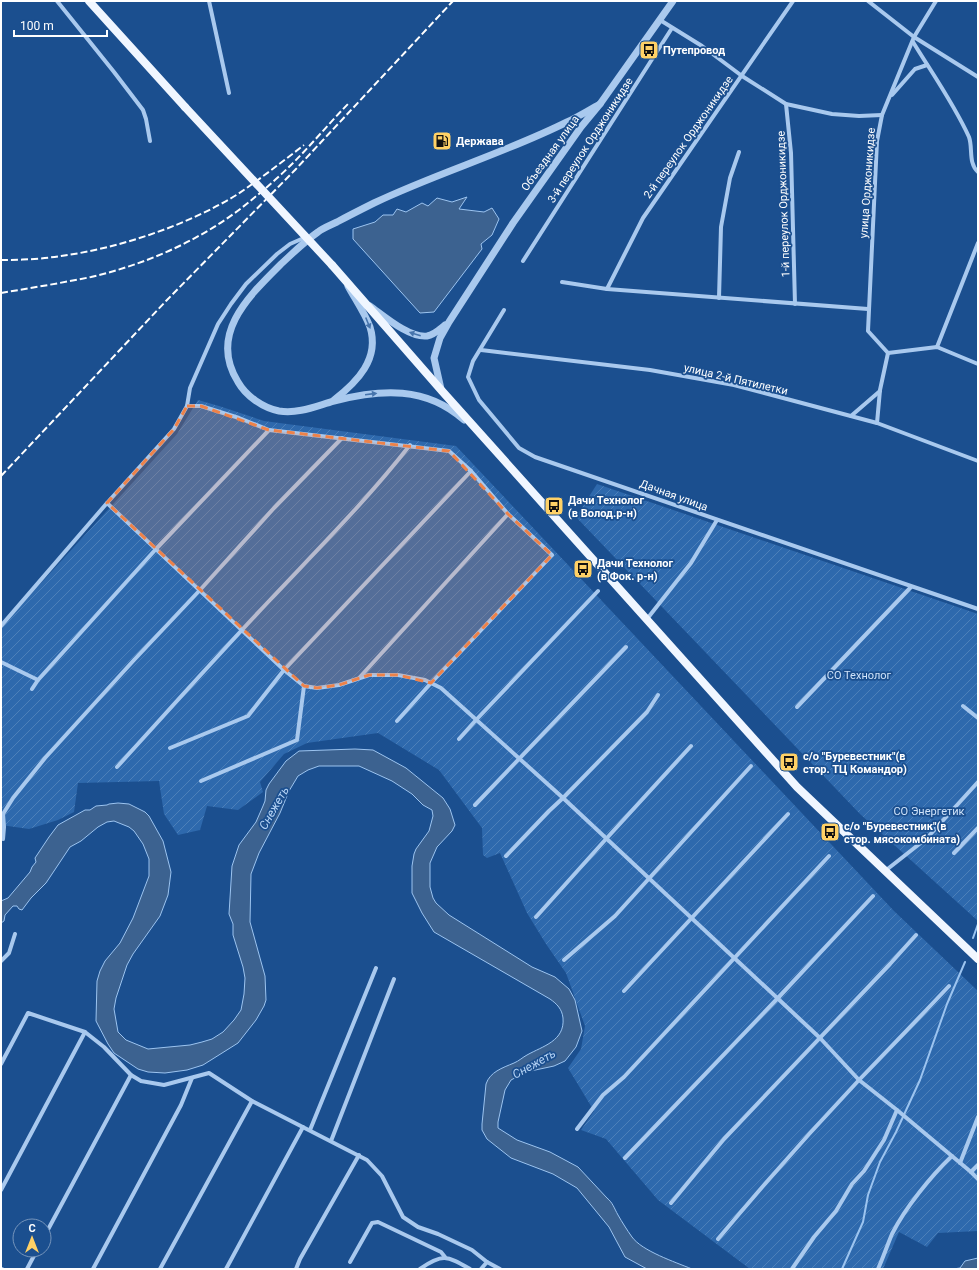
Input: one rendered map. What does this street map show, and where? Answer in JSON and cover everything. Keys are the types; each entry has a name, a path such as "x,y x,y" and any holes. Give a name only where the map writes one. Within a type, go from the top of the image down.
{"main road":[{"path":"89,1 332,265 479,433 797,787 978,959"}],"street":[{"path":"57,1 143,110 150,140"},
{"path":"209,1 230,93"},
{"name":"Объездная улица","path":"442,391 434,358 440,338 449,322 513,223 673,1"},
{"name":"2-й переулок Орджоникидзе","path":"607,289 643,218 793,1"},
{"path":"868,1 914,39 978,77"},
{"name":"улица Орджоникидзе","path":"888,353 868,331 877,141 882,115 889,98 914,39 936,1"},
{"path":"660,20 702,46 742,76 786,104 832,114 859,116 882,115"},
{"name":"3-й переулок Орджоникидзе","path":"524,261 672,28"},
{"path":"914,39 927,65 950,101 970,139 972,161 978,172"},
{"path":"889,98 915,69 927,65"},
{"path":"1,626 7,617 107,503 174,429 188,406 190,388 218,324 246,284 277,254 290,244 399,192 528,140 573,119 600,104"},
{"name":"1-й переулок Орджоникидзе","path":"786,104 791,153 795,304"},
{"path":"573,119 578,121 581,127"},
{"path":"719,298 721,227 730,178 739,152"},
{"path":"319,231 294,251 277,268 244,304 237,316 229,334 228,354 235,378 242,389 253,399 265,406 279,411 292,412 308,410 333,402 372,393 403,392 442,404 459,415 479,433"},
{"path":"937,347 978,243"},
{"path":"333,402 359,378 366,367 372,349 370,327 342,277"},
{"path":"562,282 607,289 868,309"},
{"path":"364,302 409,332 419,336 428,336 436,333 449,322"},
{"name":"Дачная улица","path":"504,310 473,361 468,377 480,400 519,448 535,457 978,610"},
{"path":"877,423 880,390 888,353 937,347 978,364"},
{"name":"улица 2-й Пятилетки","path":"481,350 650,370 734,385 877,423 978,461"},
{"path":"851,416 880,390"},
{"path":"188,406 201,406 239,418 269,430 449,450 471,471 508,514 552,555 397,721"},
{"path":"32,689 38,680 156,549 269,430"},
{"path":"3,839 3,814 13,798 45,758 274,508 342,438"},
{"path":"117,767 357,507 410,446"},
{"path":"170,748 248,716 284,670 471,471"},
{"path":"107,503 284,670 304,686 317,688 339,685 368,675 398,675 425,680 441,688 563,798 820,1038 859,1080 897,1110 978,1179"},
{"path":"359,678 508,514"},
{"path":"647,619 691,563 717,520"},
{"path":"797,707 911,587"},
{"path":"459,739 598,591"},
{"path":"475,806 626,647"},
{"path":"1,662 38,680"},
{"path":"201,781 297,740 304,686"},
{"path":"506,856 647,712 658,695"},
{"path":"963,706 978,718"},
{"path":"536,918 606,838 691,746"},
{"path":"564,960 615,916 750,766"},
{"path":"885,872 927,838 978,782"},
{"path":"624,991 788,814"},
{"path":"954,854 978,828"},
{"path":"577,1129 603,1096 624,1077 829,856"},
{"path":"625,1158 778,999 873,896"},
{"path":"1,961 9,953 15,934"},
{"path":"671,1202 724,1139 916,935"},
{"path":"310,1130 376,968"},
{"path":"331,1141 394,979"},
{"path":"718,1239 752,1198 859,1080 915,1023 948,986"},
{"path":"1,1064 28,1013 85,1032 104,1048 131,1075 141,1081 164,1085 209,1073 252,1101 367,1160 382,1176 403,1217 418,1227 438,1234 472,1250 487,1262 500,1269"},
{"path":"1,1190 85,1032"},
{"path":"52,1222 131,1075"},
{"path":"93,1269 181,1105 192,1078"},
{"path":"160,1269 252,1101"},
{"path":"792,1269 814,1237 836,1211 852,1184 864,1171 884,1140 897,1110"},
{"path":"960,1163 978,1117"},
{"path":"226,1269 303,1127"},
{"path":"296,1269 300,1259 359,1155"},
{"path":"878,1269 900,1220 936,1172 952,1156"},
{"path":"971,1172 978,1165"},
{"path":"350,1262 372,1223 378,1222 441,1252 445,1257 470,1269"},
{"path":"420,1269 433,1260 445,1257"},
{"path":"27,1269 33,1258"},
{"path":"481,1269 487,1262"}],"highlighted area":[{"path":"187,406 201,406 269,430 449,451 508,514 552,555 431,683 398,675 369,675 339,685 317,688 304,686 107,503 174,429"}],"green space":[{"path":"198,400 264,421 456,446 894,911 978,991 978,1231 938,1233 927,1247 899,1232 883,1269 750,1269 658,1200 606,1139 581,1130 594,1111 568,1068 581,1049 585,1026 566,973 527,913 500,853 487,858 483,855 482,828 439,770 378,733 307,743 284,754 260,782 263,792 238,810 207,806 200,830 178,835 164,814 159,781 78,783 74,812 58,820 29,829 1,825 1,627 177,434"},
{"name":"СО Технолог","path":"597,484 978,614 978,921 860,814 576,517"}],"water":[{"path":"467,197 459,209 484,212 492,208 499,219 492,235 481,244 482,249 434,312 420,313 353,239 353,229 375,222 383,215 393,215 397,209 406,212 422,203 428,206 437,198 452,202"},
{"name":"Снежеть","path":"355,749 373,750 406,768 443,798 450,809 455,825 452,831 437,847 430,863 430,887 436,903 449,915 532,967 555,977 569,989 575,1000 582,1031 576,1047 565,1061 554,1066 526,1072 511,1080 505,1090 498,1128 517,1140 550,1152 578,1167 611,1202 626,1229 637,1242 659,1256 692,1269 647,1269 625,1257 609,1227 577,1188 553,1174 511,1158 487,1139 482,1130 482,1124 486,1084 490,1076 552,1042 557,1037 563,1026 562,1012 550,999 434,932 412,893 412,866 414,854 429,831 433,816 432,810 423,805 412,794 392,781 359,766 319,766 298,776 289,791 280,813 259,853 251,874 250,922 265,976 266,1000 256,1020 238,1043 203,1065 187,1070 165,1073 148,1072 138,1069 114,1053 96,1021 97,981 100,971 105,961 120,943 133,918 149,876 149,859 143,844 134,831 129,827 114,821 107,822 70,847 46,883 31,898 22,910 17,906 13,906 5,915 4,921 1,923 1,901 8,898 30,872 36,862 35,858 58,825 85,810 90,810 96,806 109,804 129,804 145,812 149,816 163,841 171,872 168,895 160,916 127,965 116,998 114,1009 118,1032 126,1040 148,1049 190,1045 212,1039 223,1032 241,1010 245,978 233,935 233,924 229,914 232,866 239,845 256,822 265,801 266,790 286,761 299,751"},
{"path":"978,1258 978,1269 953,1269 960,1268 965,1261"}],"waterway":[{"path":"973,938 978,924"},
{"path":"842,1269 863,1222 868,1195 880,1162 896,1132 920,1080 947,1004 965,962"}],"railway":[{"path":"1,476 166,301 295,170 453,1"},
{"path":"1,293 112,272 154,257 194,239 232,215 272,183 301,155 350,102"},
{"path":"1,260 24,260 61,256 107,247 153,234 198,216 238,194 304,145"}],"place":[{"name":"Путепровод","path":"649,50"},
{"name":"Держава","path":"442,141"},
{"name":"Дачи Технолог (в Волод.р-н)","path":"554,506"},
{"name":"Дачи Технолог (в Фок. р-н)","path":"583,569"},
{"name":"с/о \"Буревестник\"(в стор. ТЦ Командор)","path":"789,762"},
{"name":"с/о \"Буревестник\"(в стор. мясокомбината)","path":"830,832"}],"park label":[{"name":"СО Энергетик","path":"929,811"}]}
